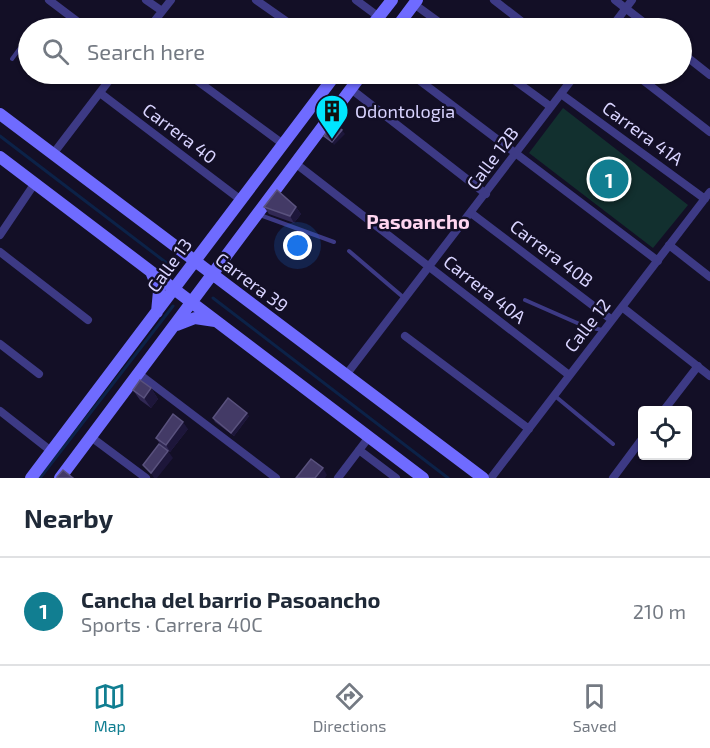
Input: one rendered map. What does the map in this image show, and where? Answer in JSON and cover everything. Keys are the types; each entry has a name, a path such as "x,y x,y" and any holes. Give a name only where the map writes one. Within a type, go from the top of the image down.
{"main road":[{"path":"379,17 392,0"},
{"path":"404,18 416,2"},
{"name":"Calle 13","path":"31,478 328,84"},
{"path":"60,478 176,326 210,276 355,84"},
{"name":"Carrera 39","path":"0,114 210,276 483,478"},
{"path":"0,157 150,270 177,285 217,322 423,478"},
{"path":"150,270 159,291 157,313"},
{"path":"176,326 195,318 217,322"}],"street":[{"path":"49,0 73,18"},
{"path":"146,0 162,11"},
{"path":"157,18 171,0"},
{"path":"256,0 282,18"},
{"path":"356,0 379,17"},
{"path":"494,0 517,18"},
{"path":"615,0 638,18"},
{"path":"618,18 632,0"},
{"path":"416,2 435,18"},
{"path":"692,61 710,75"},
{"path":"53,154 106,84"},
{"path":"202,84 283,144"},
{"path":"424,84 658,261"},
{"path":"520,84 551,107"},
{"name":"Calle 12B","path":"346,375 568,84"},
{"path":"648,84 710,132"},
{"path":"351,89 486,194"},
{"name":"Carrera 40","path":"100,93 241,200"},
{"name":"Carrera 41A","path":"561,94 708,195"},
{"name":"Carrera 40A","path":"295,163 569,375"},
{"path":"0,235 35,183"},
{"name":"Calle 12","path":"491,478 708,195"},
{"name":"Carrera 40B","path":"471,213 612,320"},
{"path":"669,245 710,277"},
{"path":"0,252 88,320"},
{"path":"622,307 710,376"},
{"path":"405,336 529,429"},
{"path":"0,344 39,374"},
{"path":"668,406 698,366"},
{"path":"139,374 276,478"},
{"path":"0,411 51,451"},
{"path":"91,437 146,478"},
{"path":"338,478 369,437"},
{"path":"613,478 638,444"},
{"path":"359,450 396,478"}],"lane":[{"path":"12,59 18,51"},
{"path":"257,214 273,222 334,242"},
{"path":"349,251 405,299"},
{"path":"525,300 584,326 604,331"},
{"path":"554,395 612,444"}],"green space":[{"path":"563,108 688,205 653,248 529,153"}],"building":[{"path":"332,123 342,130 332,142 324,136"},
{"path":"277,190 296,207 290,216 264,207"},
{"path":"140,380 151,388 144,398 133,390"},
{"path":"228,398 247,413 231,433 213,418"},
{"path":"173,414 183,422 166,445 156,438"},
{"path":"159,444 168,451 151,473 143,465"},
{"path":"311,459 323,468 315,478 296,478"},
{"path":"63,470 73,478 57,478"}],"waterway":[{"path":"0,136 168,264"},
{"path":"213,298 448,478"},
{"path":"40,478 173,306"}],"place":[{"name":"Odontologia","path":"332,140"},
{"name":"Cancha del barrio Pasoancho","path":"609,179"}],"district":[{"name":"Pasoancho","path":"418,221"}]}
